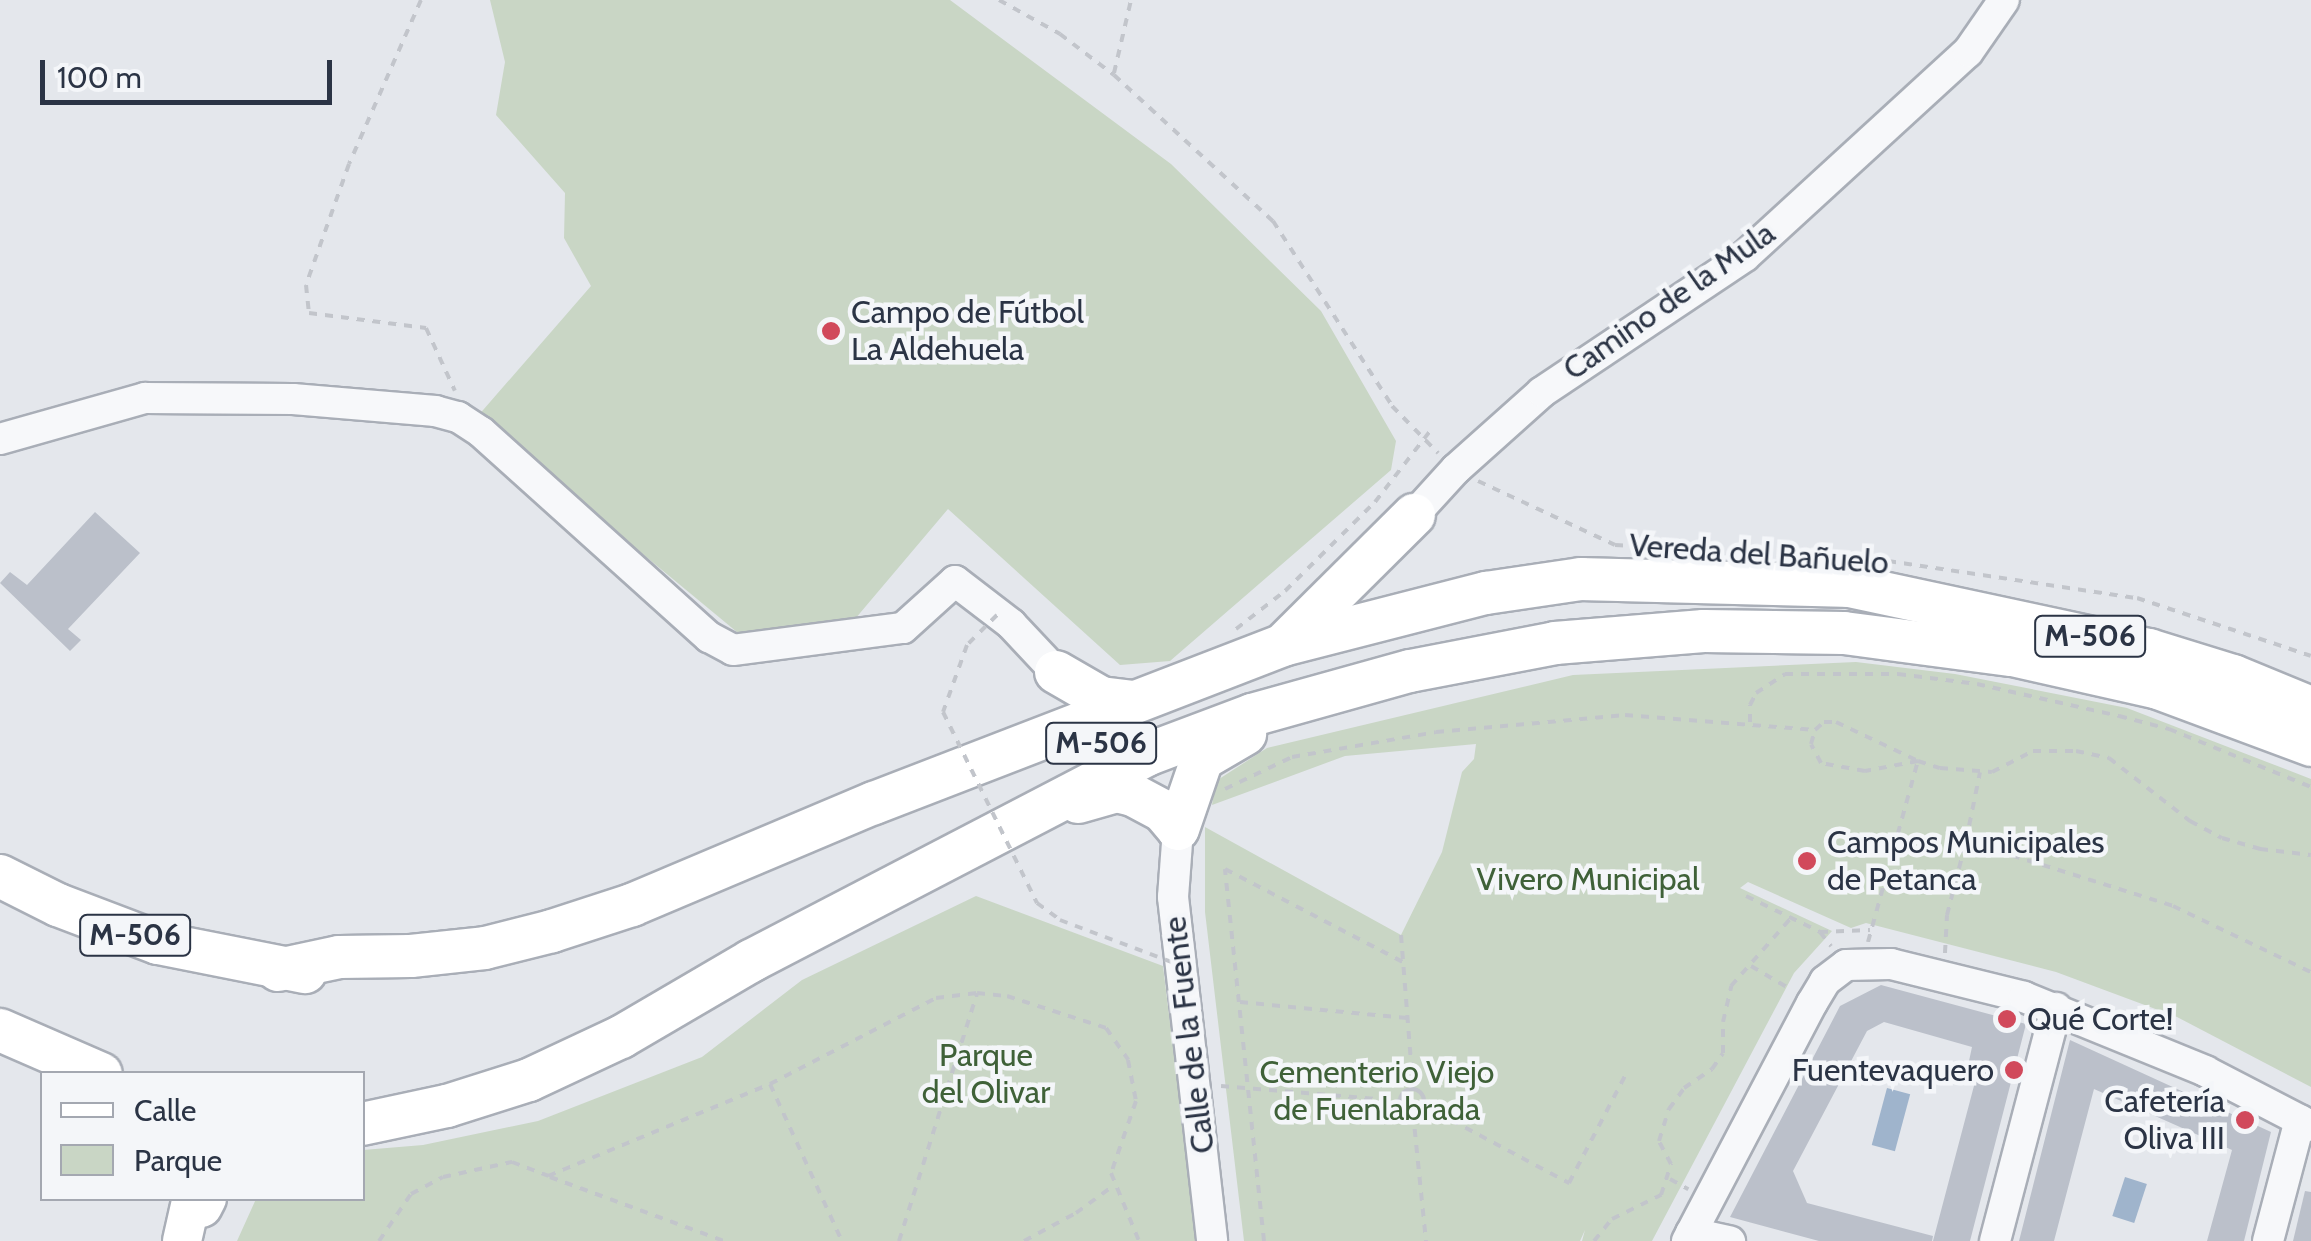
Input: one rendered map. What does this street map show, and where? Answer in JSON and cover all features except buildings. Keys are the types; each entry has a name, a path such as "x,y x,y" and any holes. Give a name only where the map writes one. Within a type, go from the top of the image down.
{"highway":[{"path":"1414,514 1390,569 1393,584 1413,594 1486,593"},
{"path":"1283,645 1303,630 1414,514"},
{"path":"278,970 339,957 411,956 485,948 552,931 632,905 1043,737 1283,645 1486,593 1581,579 1716,580 1850,586 1944,607"},
{"name":"M-506","path":"0,876 58,905 158,944 278,970 355,976 448,971 548,954 630,929 1234,692 1328,660 1416,636 1533,613 1670,599 1944,607 2148,650 2233,676 2311,708"},
{"name":"M-506","path":"365,1110 447,1106 530,1080 621,1038 751,961 1146,755 1338,688 1555,643 1704,631 1844,633 2012,655 2158,688 2311,744"},
{"path":"1056,672 1102,698 1134,702"},
{"path":"1043,737 1059,715 1064,698 1056,672"},
{"path":"1178,829 1192,779 1212,750 1282,720 1338,688"},
{"path":"1011,824 1117,791 1163,811 1178,829"},
{"path":"0,1032 34,1062 53,1071"},
{"path":"0,1032 94,1071"},
{"path":"365,1123 447,1106"}],"street":[{"name":"Camino de la Mula","path":"1414,514 1542,392 1745,256 1968,52 2004,0"},
{"path":"0,439 145,398 293,399 435,411 458,418 481,432 709,637 733,650 903,628 954,581 1004,613 1056,672"},
{"name":"Calle de la Fuente","path":"1178,829 1173,898 1212,1241"},
{"path":"1730,1241 1689,1237 1812,1003 1826,981 1854,963 1892,964 2056,1008 2205,1071 2306,1123 2268,1241"},
{"path":"1995,1241 2056,1008"}],"path":[{"path":"422,0 350,164 306,285 309,313 426,328 463,408 458,418"},
{"name":"Vereda del Bañuelo","path":"999,0 1060,34 1114,75 1273,221 1392,406 1456,470 1615,545 1704,550"},
{"path":"1114,75 1131,0"},
{"path":"1226,637 1285,591 1375,502 1430,430"},
{"name":"Vereda del Bañuelo","path":"1887,561 2137,598 2311,656"},
{"path":"1004,613 966,645 942,712 1037,903 1060,920 1180,965"},
{"path":"1750,722 1750,705 1756,693 1785,674 1898,674 1978,684 2152,725 2311,788"},
{"path":"1222,790 1292,757 1436,732 1626,715 1815,730"},
{"path":"1918,761 1865,771 1838,770 1821,763 1811,744 1815,730 1824,722 1836,722 1918,761 1980,771 1992,772 2033,752 2076,751 2109,758 2190,821 2222,838 2260,849 2311,856"},
{"path":"1746,896 1820,932 1854,963 1871,930 1918,761"},
{"path":"1943,977 1947,915 1980,771"},
{"path":"1966,841 2173,906 2311,972"},
{"path":"1264,1241 1225,869 1403,962"},
{"path":"1594,1241 1612,1218 1661,1194 1671,1164 1659,1141 1669,1109 1684,1088 1712,1069 1723,1053 1723,1022 1731,986 1791,918"},
{"path":"1820,932 1871,930"},
{"path":"1401,935 1413,1089"},
{"path":"1751,966 1812,1003"},
{"path":"899,1241 977,993"},
{"path":"548,1176 770,1084 936,998 977,993 1007,996 1106,1028 1128,1060 1136,1102 1112,1172 1113,1186 1139,1241"},
{"path":"1240,1002 1407,1018"},
{"path":"1413,1089 1421,1093 1424,1104 1569,1183 1626,1072"},
{"path":"770,1084 842,1241"},
{"path":"1196,1086 1400,1101 1413,1089"},
{"path":"1400,1101 1404,1110 1412,1113"},
{"path":"1412,1113 1424,1104"},
{"path":"1412,1113 1426,1241"},
{"path":"379,1241 411,1194 443,1177 512,1162 724,1241"},
{"path":"1024,1241 1076,1213 1113,1186"}],"green space":[{"path":"490,0 950,0 1171,164 1321,311 1396,441 1391,470 1170,661 1120,665 948,509 855,619 743,637 477,417 591,286 564,238 565,193 496,115 505,62"},
{"path":"1856,662 1955,674 2127,708 2311,779 2311,1087 2177,1017 2056,972 1866,923 1851,928 1748,882 1740,888 1832,931 1794,973 1652,1241 1582,1241 1585,1230 1580,1241 1244,1241 1205,912 1205,827 1401,935 1442,852 1462,772 1474,759 1476,744 1345,756 1212,805 1216,781 1267,748 1573,675"},
{"name":"Parque del Olivar","path":"976,896 1163,966 1197,1241 237,1241 255,1201 365,1201 365,1150 423,1145 538,1121 702,1057 802,980"}],"water":[{"path":"1887,1088 1910,1094 1895,1151 1872,1145"},
{"path":"2125,1177 2147,1184 2134,1223 2112,1216"}],"place":[{"name":"Campo de Fútbol La Aldehuela","path":"831,331"},
{"name":"Campos Municipales de Petanca","path":"1807,861"},
{"name":"Qué Corte!","path":"2007,1019"},
{"name":"Fuentevaquero","path":"2014,1070"},
{"name":"Cafetería Oliva III","path":"2245,1120"}],"park label":[{"name":"Vivero Municipal","path":"1588,879"},
{"name":"Cementerio Viejo de Fuenlabrada","path":"1377,1092"}]}
